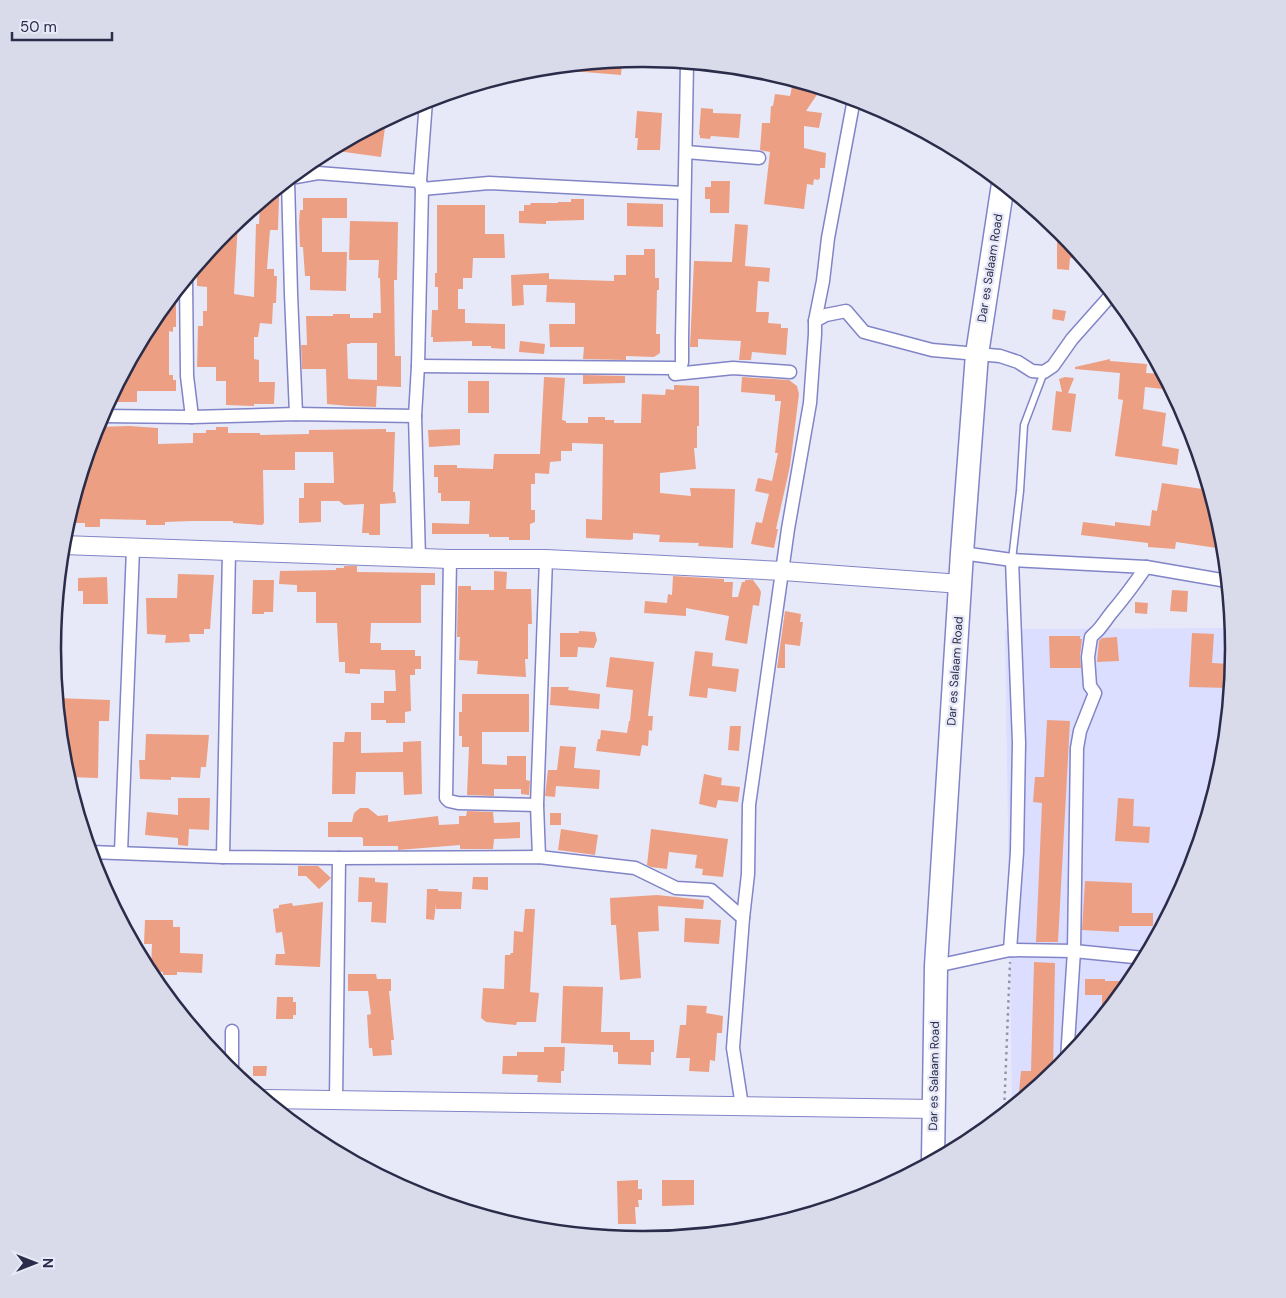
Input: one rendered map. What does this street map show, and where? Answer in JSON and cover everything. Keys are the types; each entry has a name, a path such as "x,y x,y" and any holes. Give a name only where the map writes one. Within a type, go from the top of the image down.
{"highway":[{"name":"Dar es Salaam Road","path":"933,1154 936,966 962,552 977,354 1002,191"}],"street":[{"path":"679,373 682,362 684,193 690,69"},
{"path":"742,1106 733,1048 748,874 749,805 788,529 810,403 815,321 823,281 828,238 853,107"},
{"path":"419,558 415,416 418,366 421,185 425,110"},
{"path":"686,152 759,158"},
{"path":"305,176 318,173 421,185 489,183 684,193"},
{"path":"289,187 296,414"},
{"path":"186,289 187,376 192,416"},
{"path":"815,321 826,315 846,311 864,332 932,350 1000,356 1018,362 1032,371 1044,372 1053,366 1072,339 1108,299"},
{"path":"418,366 674,368 675,374 733,368 790,372"},
{"path":"110,416 296,414 415,416"},
{"path":"70,545 450,559 546,559 783,571 961,584"},
{"path":"121,852 133,549"},
{"path":"223,857 229,551"},
{"path":"962,552 1012,560 1146,567 1221,580"},
{"path":"450,559 446,798 458,804 537,805"},
{"path":"539,856 537,805 546,559"},
{"path":"1010,950 1017,852 1019,743 1012,560"},
{"path":"1068,1046 1074,951 1077,748 1080,731 1095,693 1090,686 1088,657 1091,637 1102,628 1110,614 1123,600 1146,567"},
{"path":"98,852 223,857 539,856 635,868 676,888 711,890 743,918"},
{"path":"336,1100 339,858"},
{"path":"936,966 1010,950 1074,951 1136,957"},
{"path":"232,1031 232,1060"},
{"path":"275,1099 933,1109"}],"lane":[{"path":"1012,560 1020,491 1024,425 1044,372"}],"path":[{"path":"1004,1105 1010,950"}],"shaded area":[{"path":"1224,628 1225,649 1224,687 1214,762 1194,836 1165,906 1147,940 1105,1003 1054,1060 1012,1099 1005,629"}],"building":[{"path":"622,68 621,75 575,71"},
{"path":"792,87 817,94 806,111 822,113 819,128 804,126 804,148 826,153 825,168 820,168 820,178 818,180 814,179 813,185 807,184 804,209 764,204 770,152 760,150 762,123 770,123 771,106 773,106 775,94 790,96"},
{"path":"701,108 713,109 713,113 741,114 739,138 711,136 710,139 700,138"},
{"path":"637,111 662,113 660,150 637,150 638,138 635,138"},
{"path":"385,128 381,157 341,152"},
{"path":"711,181 730,181 729,213 710,213 710,199 705,199 705,187 711,187"},
{"path":"279,196 278,230 270,230 267,269 274,269 274,276 277,276 276,303 273,303 272,324 260,323 258,337 254,337 254,359 259,360 259,382 275,382 274,404 254,404 254,406 226,405 226,381 216,381 216,367 197,367 198,326 203,326 203,311 207,311 207,287 197,286 197,276 237,233 234,294 254,297 256,224 259,224 260,212"},
{"path":"303,198 347,198 347,218 322,218 322,252 347,252 346,291 310,290 310,276 305,276 303,247 300,247 299,222 300,210 303,210"},
{"path":"571,199 584,199 584,220 546,221 546,224 519,223 519,211 524,211 524,205 530,205 531,203 571,202"},
{"path":"627,203 663,204 663,227 627,226"},
{"path":"437,205 485,205 485,234 504,234 505,258 473,258 472,278 463,278 463,289 458,289 458,309 465,309 465,323 505,324 505,349 491,348 491,346 472,346 472,341 433,342 433,337 431,337 432,310 438,310 438,287 435,287 435,273 437,273"},
{"path":"350,221 398,222 397,280 394,280 395,356 401,356 401,387 377,386 376,407 327,404 326,369 302,369 301,345 307,345 306,316 350,314 350,318 373,318 373,313 381,313 380,278 378,278 379,260 349,260","holes":["377,343 377,380 349,379 347,344"]},
{"path":"735,224 748,225 745,266 770,268 769,282 758,281 756,312 769,312 768,323 781,324 781,328 788,328 786,355 752,352 751,360 739,360 741,341 698,339 698,347 690,347 694,261 732,262"},
{"path":"1057,241 1074,258 1070,258 1069,270 1057,269"},
{"path":"644,249 655,249 655,278 659,278 656,334 660,334 660,353 654,357 626,356 626,360 583,359 584,347 550,347 549,324 575,324 575,303 546,302 547,285 523,285 524,305 512,306 511,275 549,273 549,279 614,281 614,275 626,275 626,255 644,255"},
{"path":"176,302 176,327 173,327 173,332 169,331 169,375 173,375 173,380 176,380 176,391 137,391 137,402 117,402 139,358"},
{"path":"1053,309 1066,311 1064,321 1052,319"},
{"path":"520,341 545,344 544,354 519,352"},
{"path":"1110,359 1110,361 1147,364 1146,373 1155,374 1163,389 1145,387 1143,409 1166,413 1162,446 1179,449 1177,465 1115,456 1123,400 1118,399 1120,373 1075,369 1075,367"},
{"path":"583,375 625,376 625,383 583,384"},
{"path":"544,377 565,378 562,420 566,421 566,423 588,423 588,417 605,417 605,420 614,420 614,423 641,423 642,394 665,395 666,389 674,390 674,385 699,386 699,426 697,426 697,448 694,448 696,469 660,473 660,493 691,496 690,488 735,489 733,548 698,546 699,543 659,542 660,535 633,533 633,539 630,540 586,538 586,519 602,520 603,444 572,443 572,451 561,451 561,461 550,462 549,474 535,473 535,484 531,484 531,510 535,510 535,522 530,524 530,540 509,540 509,537 489,537 489,534 432,534 432,523 469,524 470,501 441,501 441,493 438,493 438,477 434,477 434,465 457,465 457,468 493,469 494,454 540,454"},
{"path":"742,377 789,380 797,386 799,394 790,466 776,529 778,529 774,548 751,544 756,522 762,523 769,494 755,491 758,478 772,481 778,453 775,453 781,401 775,401 775,395 741,392"},
{"path":"1065,377 1074,378 1068,393 1076,394 1071,432 1052,430 1056,391 1062,392 1059,379"},
{"path":"468,381 489,381 489,413 468,413"},
{"path":"106,427 158,428 158,444 193,443 193,433 206,433 206,430 216,430 216,427 228,427 228,433 260,433 260,435 309,434 309,430 386,429 386,432 395,432 393,492 395,492 396,503 380,504 380,535 362,533 364,504 344,505 339,501 321,501 321,522 299,523 299,498 304,498 304,483 334,483 333,452 295,452 295,470 263,470 264,523 262,525 233,523 233,521 191,521 165,522 165,525 146,525 146,520 100,519 100,527 85,527 85,523 75,523 92,462"},
{"path":"460,429 460,445 429,447 428,430"},
{"path":"1162,483 1202,489 1216,548 1176,542 1175,549 1148,547 1148,543 1081,535 1083,522 1115,526 1115,522 1150,526 1152,510 1157,511"},
{"path":"344,566 357,566 357,572 435,573 435,585 421,585 421,623 371,623 370,643 381,643 381,650 415,650 415,656 421,656 421,669 415,669 415,675 410,675 411,711 405,712 405,723 386,723 386,720 371,720 371,703 384,703 384,691 396,691 395,670 360,669 360,674 345,673 345,662 339,662 337,623 316,623 316,592 297,592 297,585 279,584 280,571 336,570 336,568 344,568"},
{"path":"494,571 507,572 506,589 531,589 532,624 528,624 528,659 525,659 526,677 477,674 478,661 459,660 460,637 457,637 458,586 471,586 471,590 494,590"},
{"path":"178,574 214,575 210,629 204,629 204,634 189,634 190,642 165,643 166,635 147,634 146,598 177,598"},
{"path":"673,576 724,579 724,582 733,582 732,597 738,597 742,582 753,580 761,592 759,606 753,605 747,644 725,640 729,616 686,608 686,616 644,613 645,601 667,603 668,594 672,595"},
{"path":"107,577 108,604 83,604 83,591 78,591 78,578"},
{"path":"253,580 274,580 273,612 252,614"},
{"path":"1172,590 1188,591 1187,612 1170,611"},
{"path":"1135,602 1148,603 1147,614 1135,613"},
{"path":"785,611 801,614 800,622 803,622 800,646 785,644 785,668 777,668"},
{"path":"579,631 595,632 597,640 594,648 578,647 577,657 560,657 560,633 579,633"},
{"path":"1192,633 1214,634 1212,663 1225,664 1224,688 1189,687"},
{"path":"1049,636 1080,636 1080,639 1082,639 1081,668 1050,668"},
{"path":"1117,637 1119,661 1097,662 1099,641 1102,638"},
{"path":"695,651 713,653 712,666 739,669 736,692 708,688 707,698 689,696"},
{"path":"610,657 654,662 648,716 653,716 652,731 649,730 648,746 642,745 640,756 596,751 601,730 627,733 630,721 633,690 606,687"},
{"path":"551,687 569,687 568,690 600,694 599,709 550,705"},
{"path":"462,694 529,694 529,732 482,732 482,764 507,765 507,756 526,756 526,780 530,781 529,795 521,794 521,789 494,789 494,796 467,795 469,747 462,747 462,736 459,736 459,712 462,712"},
{"path":"63,698 110,700 109,721 99,721 98,778 76,777"},
{"path":"1047,720 1070,721 1058,942 1036,942 1042,803 1033,802 1035,777 1044,777"},
{"path":"730,726 741,726 739,751 728,750"},
{"path":"345,732 361,732 361,753 403,752 403,742 421,741 422,794 404,795 403,772 356,772 355,794 332,794 333,742 344,742"},
{"path":"146,734 209,735 206,767 201,767 200,778 171,777 171,780 140,779 139,760 145,760"},
{"path":"560,746 576,747 574,768 600,770 599,789 556,786 555,797 545,796 548,770 557,770"},
{"path":"704,774 722,778 721,785 740,787 738,802 718,800 716,808 699,804"},
{"path":"178,798 210,798 209,830 189,829 188,846 178,845 178,838 145,835 147,812 178,815"},
{"path":"1118,798 1134,799 1133,826 1150,827 1149,843 1115,841"},
{"path":"360,808 368,808 378,816 388,815 388,822 438,816 439,825 459,824 459,816 466,816 467,811 493,812 494,823 520,822 520,838 494,839 493,849 460,849 460,845 398,850 398,846 363,846 363,838 361,837 328,837 328,822 352,822 354,813"},
{"path":"550,813 561,813 561,825 550,825"},
{"path":"561,829 598,835 595,855 558,850"},
{"path":"651,829 728,839 723,877 702,875 703,869 695,868 697,855 669,852 667,869 647,865"},
{"path":"298,866 318,866 331,878 319,889 306,876 298,876"},
{"path":"359,877 375,878 375,882 388,883 386,923 371,922 372,902 358,902"},
{"path":"473,877 488,877 488,890 472,889"},
{"path":"1085,881 1132,883 1132,913 1153,913 1153,926 1119,926 1119,932 1082,930"},
{"path":"427,889 462,892 461,909 436,909 436,904 434,920 426,919"},
{"path":"657,895 704,900 703,909 658,906 659,931 638,932 641,978 620,980 616,925 611,925 610,898"},
{"path":"323,902 320,967 275,965 276,954 285,954 282,932 276,933 273,909 279,908 279,905 292,903 293,906"},
{"path":"525,909 535,909 530,992 539,993 536,1022 517,1022 516,1025 486,1022 481,1018 483,988 504,989 505,955 513,953 514,931 523,932"},
{"path":"685,918 721,920 719,944 684,942"},
{"path":"145,920 173,920 173,927 180,927 180,953 203,954 202,973 177,972 177,975 163,975 163,972 159,972 151,960 152,944 144,944"},
{"path":"1034,962 1055,963 1053,1061 1019,1092 1021,1071 1031,1071"},
{"path":"348,974 376,974 377,979 391,979 391,991 389,991 394,1040 391,1040 392,1055 373,1056 372,1048 369,1048 367,1015 371,1014 368,991 348,991"},
{"path":"1085,979 1121,981 1102,1007 1102,995 1085,995"},
{"path":"563,986 603,987 601,1032 630,1032 630,1040 654,1040 654,1052 651,1052 651,1065 618,1064 618,1052 613,1052 613,1045 561,1043"},
{"path":"277,997 293,997 293,1002 296,1002 296,1015 293,1015 293,1019 276,1019"},
{"path":"687,1005 707,1006 706,1013 723,1016 722,1033 717,1033 715,1061 710,1060 709,1072 689,1071 690,1058 676,1058 680,1025 686,1025"},
{"path":"544,1047 565,1047 564,1071 561,1071 561,1083 537,1082 538,1075 502,1074 503,1056 517,1056 517,1052 544,1052"},
{"path":"253,1066 267,1066 266,1076 253,1076"},
{"path":"638,1180 638,1189 642,1189 642,1200 638,1200 639,1207 635,1207 636,1224 618,1224 617,1181"},
{"path":"662,1180 694,1180 694,1205 662,1206"}]}
